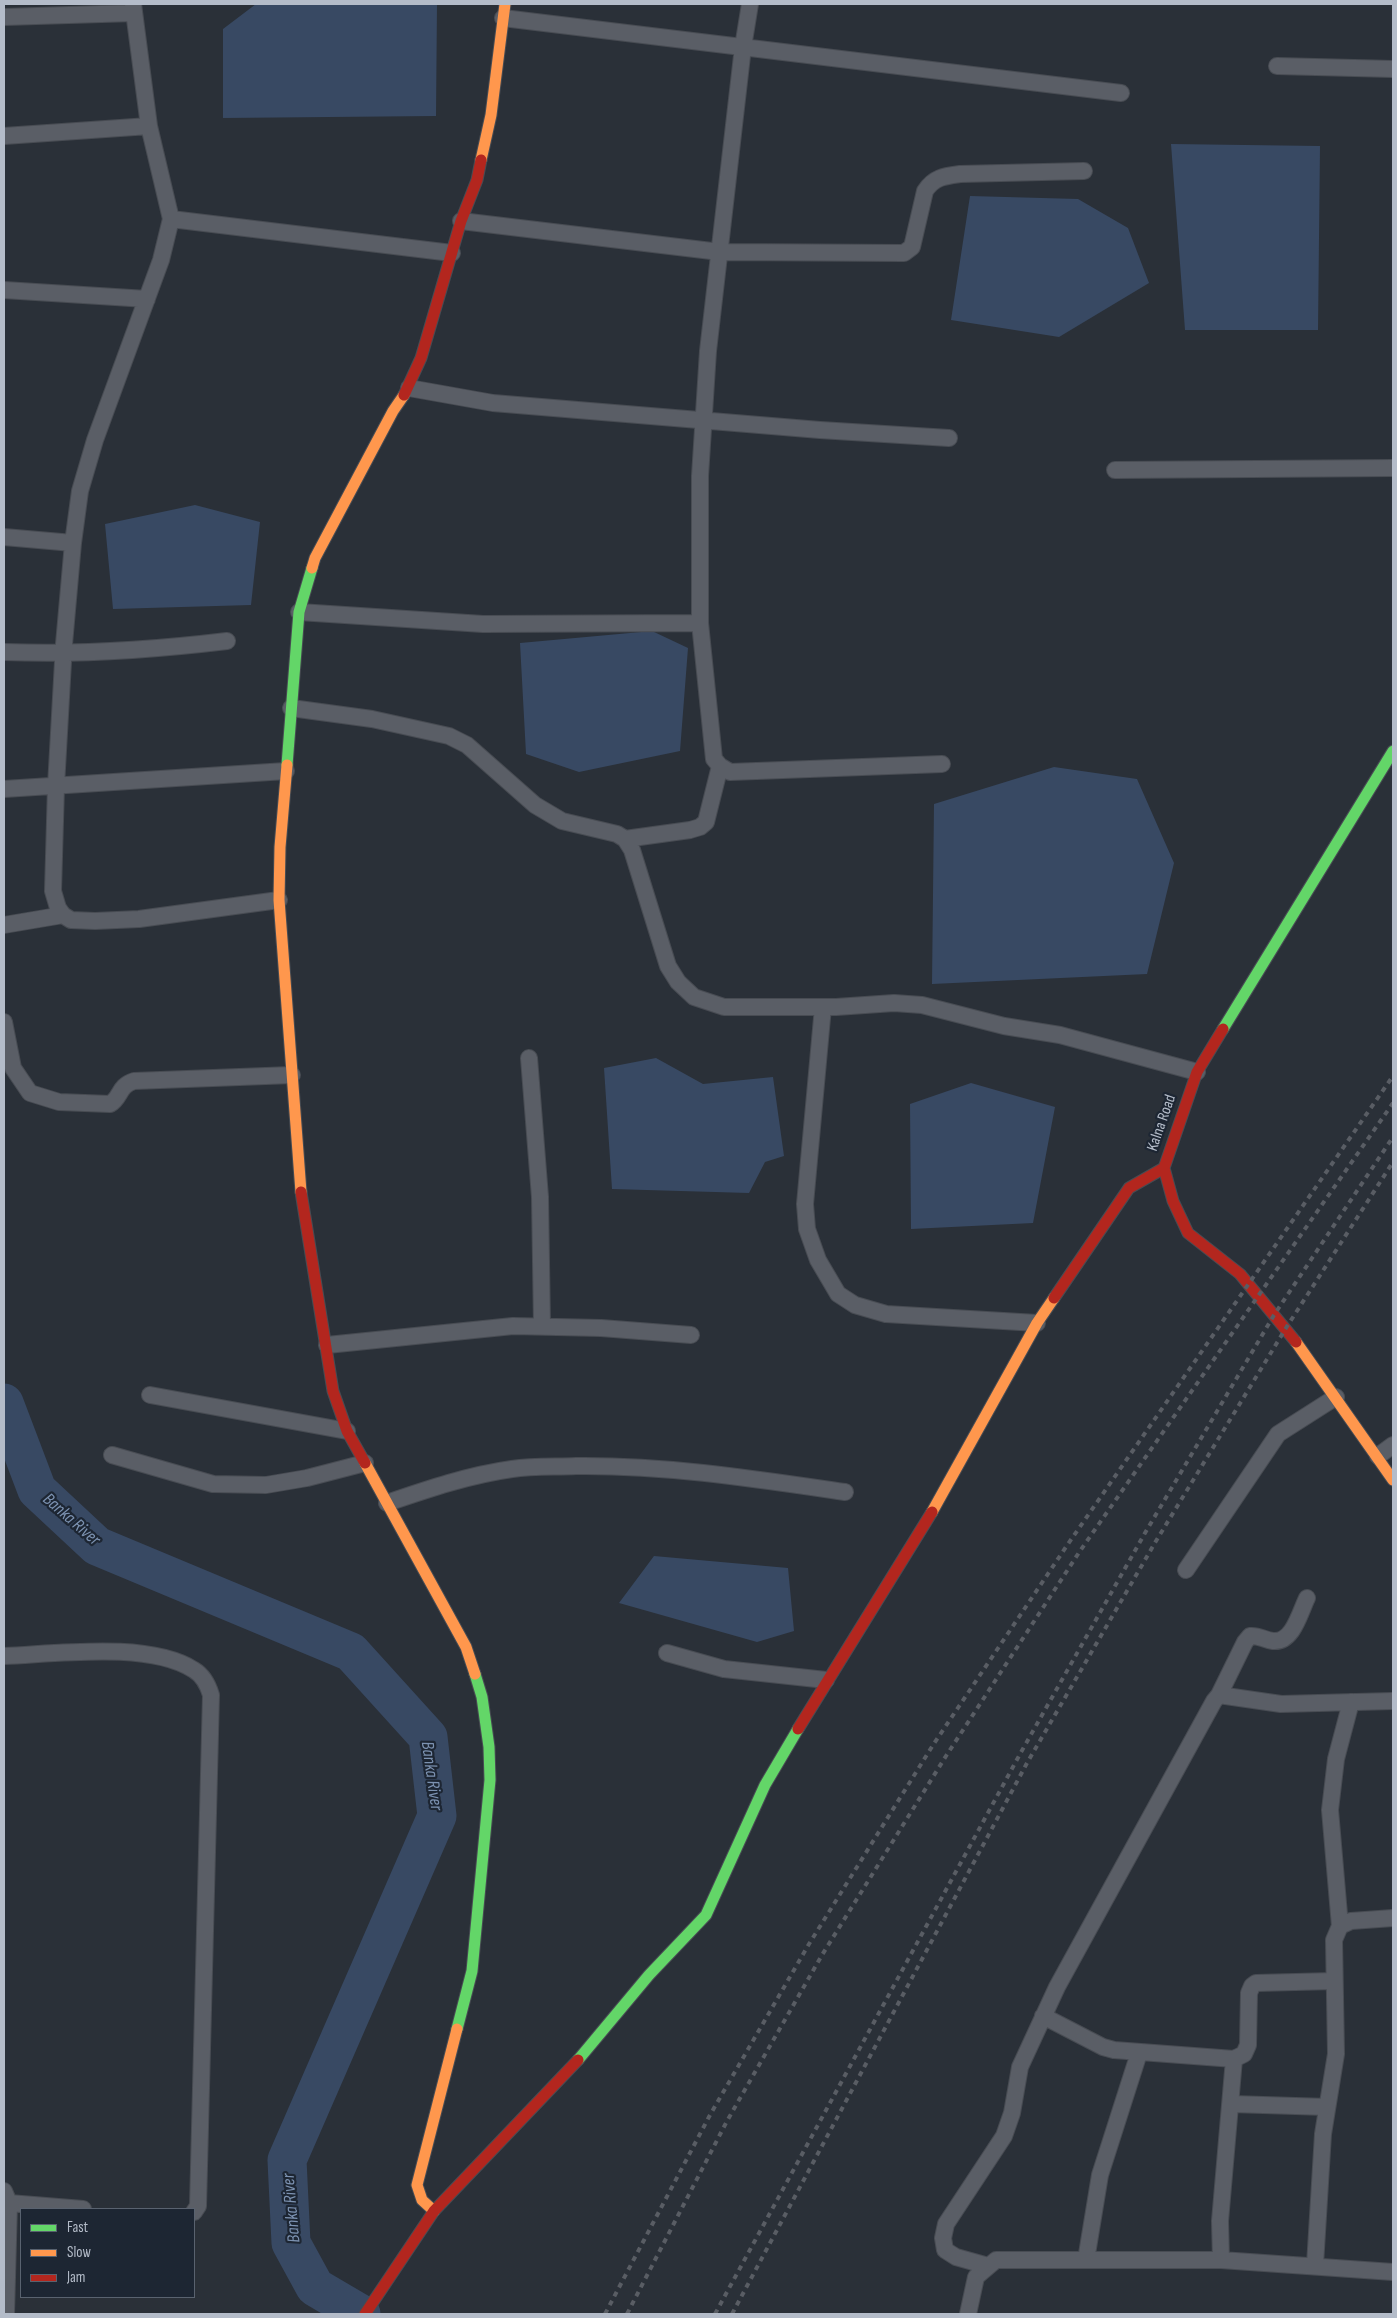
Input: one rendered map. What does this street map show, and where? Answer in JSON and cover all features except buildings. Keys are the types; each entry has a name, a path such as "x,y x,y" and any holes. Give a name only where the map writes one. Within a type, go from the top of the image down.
{"street":[{"path":"750,4 743,47 708,352 700,476 700,623 714,759 720,766 730,772 942,764"},
{"path":"4,17 134,8 149,126 171,218 162,260 94,440 80,491 73,543 63,654 56,786 53,891 58,908 62,915 71,920 95,921 139,919 279,900"},
{"path":"434,2211 419,2198 417,2185 472,1971 490,1780 489,1747 482,1697 466,1647 347,1431 333,1391 300,1183 279,900 286,771 300,612 315,558 393,411 409,388 421,358 461,221 477,180 491,115 504,11 743,47 1121,93"},
{"path":"1277,66 1393,69"},
{"path":"4,136 149,126"},
{"path":"461,221 720,252 904,253 912,248 924,191 930,183 940,177 960,174 1084,171"},
{"path":"171,218 452,253"},
{"path":"4,290 147,299"},
{"path":"409,388 493,403 703,421 949,438"},
{"path":"1114,470 1393,468"},
{"path":"4,537 73,543"},
{"path":"300,612 483,624 700,623"},
{"path":"4,652 63,654 156,650 227,641"},
{"path":"291,708 372,719 449,736 467,745 535,805 562,821 618,834 625,839 632,850 668,966 678,982 694,996 724,1007 823,1007 894,1003 922,1005 1004,1026 1060,1035 1197,1072"},
{"name":"Kalna Road","path":"1393,751 1197,1072 1164,1168 1173,1201 1188,1234 1240,1274 1286,1328 1378,1456 1393,1480"},
{"path":"625,839 700,827 706,822 720,766"},
{"path":"4,789 286,771"},
{"path":"4,925 62,915"},
{"path":"823,1007 804,1204 807,1229 815,1252 838,1294 855,1305 886,1314 1037,1323"},
{"path":"4,1022 13,1068 30,1093 59,1102 110,1104 114,1102 126,1084 134,1081 292,1075"},
{"path":"529,1058 540,1197 542,1326"},
{"path":"365,2314 434,2211 586,2052 649,1976 706,1915 765,1785 826,1680 884,1592 937,1503 1037,1323 1129,1188 1164,1168"},
{"path":"327,1344 513,1326 691,1335"},
{"path":"150,1396 347,1431"},
{"path":"1186,1570 1278,1434 1336,1397"},
{"path":"1378,1456 1393,1445"},
{"path":"112,1455 214,1484 266,1485 307,1478 365,1463"},
{"path":"387,1503 460,1479 513,1469 565,1466 620,1466 725,1474 845,1492"},
{"path":"988,2266 956,2257 946,2250 943,2238 946,2224 1004,2136 1012,2113 1020,2067 1043,2016 1066,1970 1219,1695 1245,1642 1250,1636 1259,1635 1272,1641 1281,1640 1288,1636 1307,1598"},
{"path":"4,1656 113,1651 161,1657 194,1670 207,1684 211,1695 198,2206 195,2210"},
{"path":"667,1654 724,1668 826,1680"},
{"path":"1219,1695 1282,1704 1393,1701"},
{"path":"1315,2265 1324,2134 1336,2054 1334,1940 1340,1926 1330,1810 1336,1759 1351,1702"},
{"path":"1340,1926 1351,1921 1393,1918"},
{"path":"1043,2016 1103,2047 1139,2053 1234,2059 1244,2054 1248,2045 1249,1993 1256,1982 1334,1981"},
{"path":"1086,2260 1100,2175 1139,2053"},
{"path":"1221,2260 1220,2221 1232,2104 1234,2059"},
{"path":"1232,2104 1328,2107"},
{"path":"6,2314 6,2197 77,2208"},
{"path":"968,2314 976,2277 996,2260 1003,2259 1221,2260 1315,2265 1393,2272"}],"water":[{"path":"256,4 437,4 436,116 223,118 223,29"},
{"path":"1171,144 1320,146 1318,330 1185,330"},
{"path":"970,196 1078,199 1128,228 1149,283 1059,337 951,320"},
{"path":"195,505 260,522 251,605 113,609 105,524"},
{"path":"652,631 688,648 680,751 579,772 526,754 520,643"},
{"path":"1054,767 1137,779 1174,863 1147,974 932,984 934,804"},
{"path":"656,1058 703,1084 773,1077 784,1156 765,1162 749,1193 612,1189 604,1068"},
{"path":"971,1083 1055,1107 1033,1223 911,1229 910,1104"},
{"path":"654,1556 788,1568 794,1631 757,1642 619,1603"}],"waterway":[{"name":"Banka River","path":"4,1403 37,1490 97,1546 351,1652 428,1737 437,1816 287,2160 291,2243 315,2287 361,2314"}],"railway":[{"path":"605,2314 710,2115 809,1944 933,1745 1068,1544 1393,1076"},
{"path":"627,2314 727,2121 822,1955 946,1756 1080,1551 1393,1103"},
{"path":"715,2314 1020,1754 1145,1533 1274,1315 1393,1137"},
{"path":"732,2314 1027,1763 1156,1541 1286,1328 1393,1162"}],"traffic: fast":[{"path":"287,765 299,612 312,568"},
{"path":"1223,1029 1393,751"},
{"path":"457,2029 472,1971 490,1780 489,1747 482,1697 475,1674"},
{"path":"578,2060 649,1975 706,1915 765,1785 798,1729"}],"traffic: slow":[{"path":"481,160 491,115 505,4"},
{"path":"312,568 315,558 393,411 404,395"},
{"path":"287,765 280,847 279,900 301,1192"},
{"path":"932,1512 1037,1323 1054,1298"},
{"path":"1296,1342 1393,1480"},
{"path":"365,1463 466,1647 475,1674"},
{"path":"434,2211 422,2200 417,2185 457,2029"}],"traffic: jam":[{"path":"404,395 421,358 461,221 477,180 481,160"},
{"path":"1223,1029 1197,1072 1164,1168 1173,1201 1188,1233 1240,1274 1296,1342"},
{"path":"1054,1298 1129,1188 1164,1168"},
{"path":"301,1192 333,1391 347,1431 365,1463"},
{"path":"798,1729 932,1512"},
{"path":"365,2314 434,2211 578,2060"}]}
